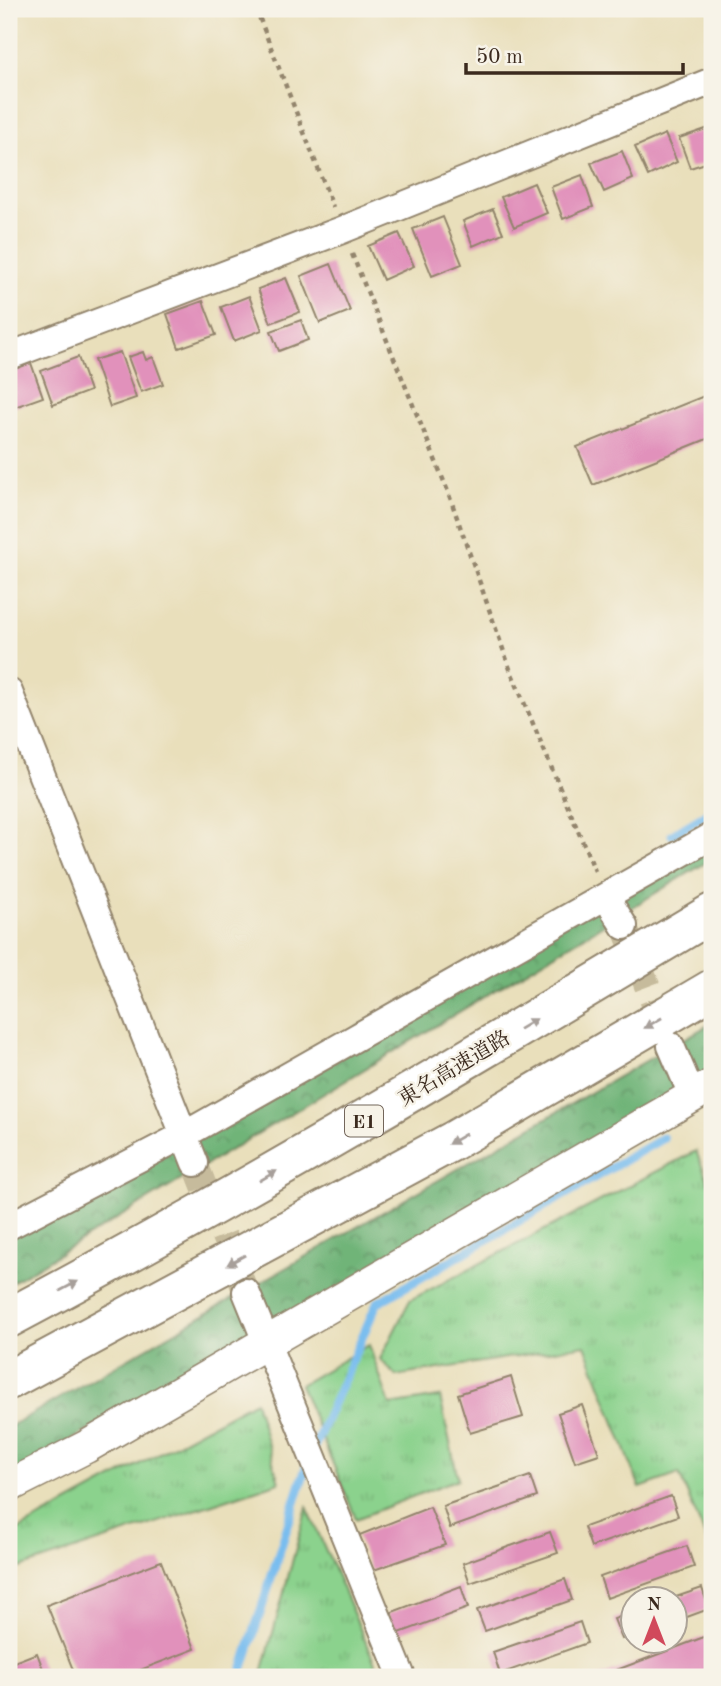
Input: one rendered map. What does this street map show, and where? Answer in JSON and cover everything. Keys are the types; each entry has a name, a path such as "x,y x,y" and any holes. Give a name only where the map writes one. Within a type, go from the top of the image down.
{"highway":[{"name":"東名高速道路","path":"9,1318 159,1238 278,1170 712,913"},
{"path":"9,1380 183,1289 453,1141 712,989"}],"street":[{"path":"9,356 342,230 712,81"},
{"path":"9,692 195,1163"},
{"path":"9,1226 184,1135 712,836"},
{"path":"606,897 624,926"},
{"path":"9,1486 86,1447 702,1090 671,1046"},
{"path":"246,1292 402,1677"}],"path":[{"path":"256,9 447,489 510,669 606,897"}],"green space":[{"path":"712,830 712,859 9,1284 9,1221"},
{"path":"712,1023 712,1077 9,1475 9,1427"},
{"path":"696,1151 712,1191 712,1553 679,1474 640,1488 585,1345 396,1376 380,1359 410,1300"},
{"path":"369,1345 390,1405 440,1397 458,1479 356,1519 300,1385"},
{"path":"255,1401 279,1482 20,1568 9,1564 9,1535"},
{"path":"307,1507 381,1677 261,1677"}],"building":[{"path":"712,127 712,161 690,168 679,138"},
{"path":"665,134 677,162 648,176 635,147"},
{"path":"622,151 633,179 604,192 591,163"},
{"path":"582,175 593,207 563,219 551,187"},
{"path":"534,183 547,213 514,227 501,197"},
{"path":"493,209 503,233 473,246 463,221"},
{"path":"443,217 462,264 432,276 413,229"},
{"path":"399,233 414,266 383,280 368,246"},
{"path":"331,264 350,311 320,323 301,276"},
{"path":"286,278 300,312 271,323 258,289"},
{"path":"249,296 262,330 234,341 221,307"},
{"path":"203,301 216,335 179,348 167,314"},
{"path":"301,320 308,340 279,351 271,331"},
{"path":"120,352 136,398 110,407 94,360"},
{"path":"143,352 146,360 153,357 163,384 141,392 128,357"},
{"path":"78,357 90,391 53,405 41,371"},
{"path":"31,363 43,397 9,409 9,371"},
{"path":"709,394 712,403 712,437 593,485 577,447"},
{"path":"511,1377 523,1417 470,1433 458,1394"},
{"path":"582,1405 599,1454 575,1462 558,1413"},
{"path":"530,1476 537,1497 450,1528 443,1506"},
{"path":"671,1496 678,1516 591,1547 584,1527"},
{"path":"430,1507 445,1545 371,1571 357,1536"},
{"path":"550,1532 558,1553 470,1583 463,1563"},
{"path":"687,1546 694,1567 646,1584 620,1584 620,1593 607,1598 600,1577"},
{"path":"161,1561 195,1649 122,1677 76,1677 47,1605"},
{"path":"565,1579 572,1600 485,1631 477,1610"},
{"path":"461,1586 468,1608 394,1635 387,1614"},
{"path":"702,1588 709,1609 690,1616 690,1592"},
{"path":"620,1617 620,1634 614,1619"},
{"path":"580,1622 587,1643 500,1674 493,1652"},
{"path":"712,1634 712,1677 598,1677 659,1654 690,1654 690,1642"},
{"path":"37,1653 46,1677 9,1677 9,1664"}],"waterway":[{"path":"672,835 712,811"},
{"path":"315,1445 377,1303 663,1138"},
{"path":"240,1677 308,1461"}],"tunnel":[{"path":"624,926 666,1035"},
{"path":"195,1163 246,1292"}]}
